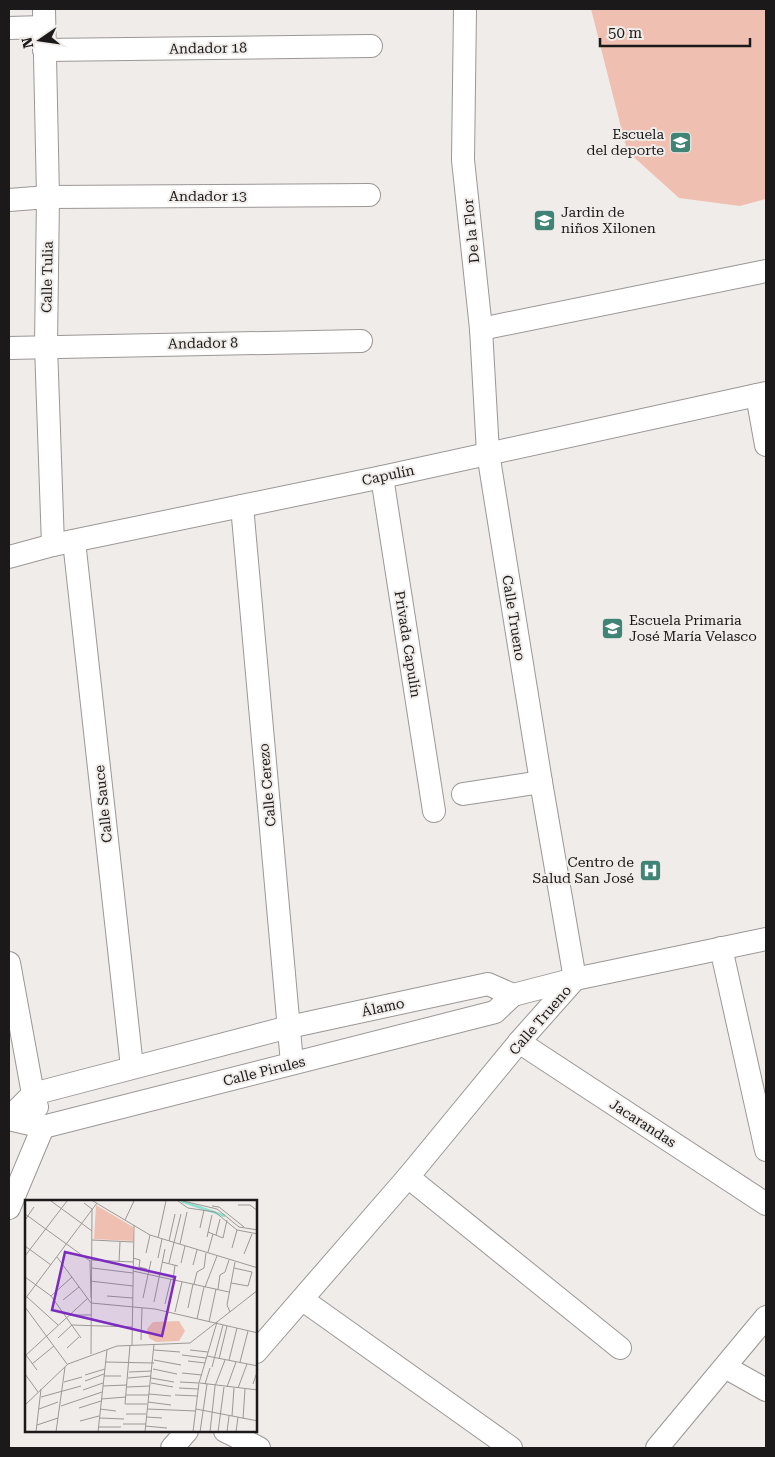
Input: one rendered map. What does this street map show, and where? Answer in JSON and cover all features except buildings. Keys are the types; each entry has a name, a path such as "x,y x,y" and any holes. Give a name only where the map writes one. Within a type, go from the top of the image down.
{"street":[{"name":"De la Flor","path":"465,9 463,160 480,329 488,453"},
{"path":"9,28 44,18"},
{"name":"Calle Tulia","path":"44,18 48,197 46,346 64,543"},
{"name":"Andador 18","path":"44,50 371,46"},
{"name":"Andador 13","path":"9,200 48,197 370,195"},
{"path":"480,329 766,271"},
{"name":"Andador 8","path":"9,348 361,341"},
{"path":"762,394 766,445"},
{"name":"Capulín","path":"9,557 64,543 382,477 762,394"},
{"name":"Calle Trueno","path":"258,1350 408,1178 519,1042 575,979 488,453"},
{"name":"Privada Capulín","path":"382,477 434,811"},
{"name":"Calle Cerezo","path":"242,506 292,1064"},
{"name":"Calle Sauce","path":"64,543 132,1067"},
{"path":"463,794 541,782"},
{"path":"512,995 575,979 766,939"},
{"path":"721,948 766,1150"},
{"path":"9,963 32,1094 43,1127 9,1208"},
{"name":"Álamo","path":"32,1094 289,1027 488,984 512,995"},
{"name":"Calle Pirules","path":"9,1118 43,1127 495,1012 512,995"},
{"name":"Jacarandas","path":"519,1042 766,1204"},
{"path":"9,1118 32,1094"},
{"path":"408,1178 620,1348"},
{"path":"303,1300 486,1442 512,1448"},
{"path":"657,1448 766,1317"},
{"path":"725,1367 766,1390"},
{"path":"172,1448 186,1432"},
{"path":"227,1432 259,1448"}],"shaded area":[{"path":"591,9 766,9 766,199 740,206 679,198 627,151"}],"place":[{"name":"Escuela del deporte","path":"680,142"},
{"name":"Jardin de niños Xilonen","path":"545,220"},
{"name":"Escuela Primaria José María Velasco","path":"613,628"},
{"name":"Centro de Salud San José","path":"650,870"}]}
